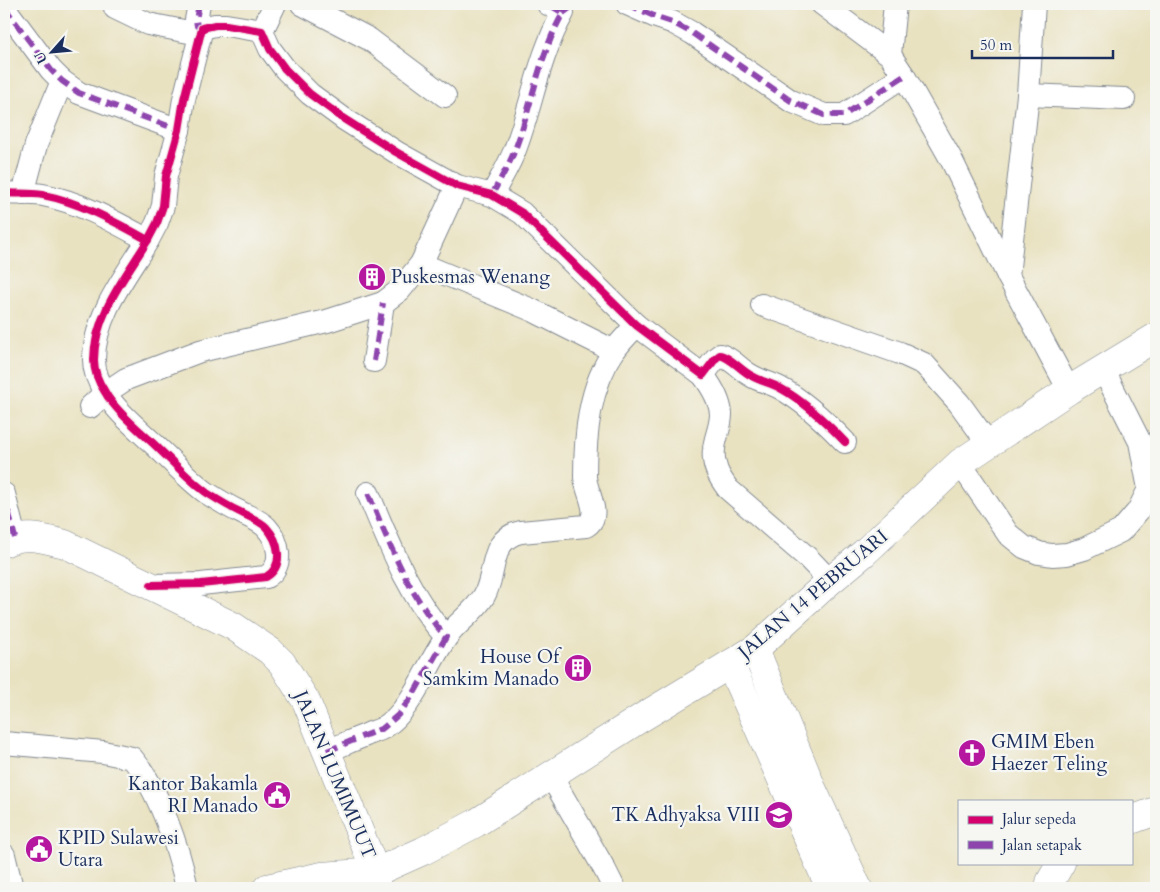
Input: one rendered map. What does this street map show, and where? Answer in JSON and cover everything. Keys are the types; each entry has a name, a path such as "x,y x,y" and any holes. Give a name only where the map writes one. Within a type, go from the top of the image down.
{"street":[{"path":"98,400 94,361 98,334 106,308 148,240 163,206 166,176 179,130 184,99 200,31 196,20 199,4"},
{"path":"262,32 275,4"},
{"path":"302,4 369,39 445,96"},
{"path":"627,4 657,10 790,101 824,115 844,115 904,76"},
{"path":"822,4 890,55 904,76 951,159 1008,276 1069,390"},
{"path":"890,55 895,4"},
{"path":"1008,276 1028,95 1034,4"},
{"path":"4,6 51,70 62,81 79,93 179,130"},
{"path":"492,195 516,149 542,58 562,7"},
{"path":"115,8 148,24 200,31 215,25 226,25 262,32"},
{"path":"262,32 270,49 285,69 310,94 344,119 396,152 457,186 492,195 522,212 636,325 703,376 718,399 721,413 720,430 714,449 715,468 719,476 728,489 808,558 830,580"},
{"path":"62,81 14,194 42,195 62,200 105,217 148,240"},
{"path":"1028,95 1124,99"},
{"path":"98,400 126,379 200,350 327,321 383,303 400,290 421,264 457,186"},
{"path":"421,264 532,310 614,351"},
{"path":"374,361 383,303"},
{"path":"762,305 860,338 924,364 960,402 988,443"},
{"path":"327,751 383,728 398,715 413,695 446,637 468,617 484,595 496,556 504,539 512,534 521,532 586,526 590,523 594,512 585,479 588,423 596,389 604,368 614,351 636,325"},
{"name":"JALAN 14 PEBRUARI","path":"267,888 322,876 376,880 423,851 476,823 641,718 756,648 830,580 864,553 960,463 1102,368 1156,337"},
{"path":"703,376 716,358 720,355 726,357 752,376 769,382 793,396 831,428 844,442"},
{"path":"960,463 1008,534 1024,547 1039,553 1052,555 1067,554 1084,549 1121,530 1138,511 1153,488 1140,442 1102,368"},
{"path":"98,400 125,416 207,493 258,520 270,531 277,543 278,560 272,574 266,577 201,584 151,585"},
{"path":"368,493 393,553 405,576 431,620 446,637"},
{"path":"4,494 9,540"},
{"name":"JALAN LUMIMUUT","path":"9,540 43,538 65,544 233,626 270,651 282,663 306,701 376,880"},
{"path":"756,648 830,888"},
{"path":"730,664 801,793 858,888"},
{"path":"4,742 103,752 132,758 147,778 159,802 188,888"},
{"path":"551,776 614,888"},
{"path":"1132,820 1156,811"},
{"path":"4,855 12,888"},
{"path":"1050,888 1050,882 1060,864"}],"marked path":[{"path":"199,4 196,20 197,26 202,28"},
{"path":"492,195 514,153 542,62 563,13 548,4"},
{"path":"563,13 575,4"},
{"path":"627,4 672,22 692,33 791,101 824,115 844,115 904,76"},
{"path":"4,7 51,70 62,81 79,93 179,130"},
{"path":"374,361 383,303"},
{"path":"327,751 383,728 398,715 413,695 446,637 421,604 411,587 392,550 368,493"},
{"path":"4,494 15,538"}],"cycle path":[{"path":"148,240 163,206 166,176 179,130 184,99 202,28 226,25 262,31 270,49 285,69 310,94 344,119 396,152 457,186 492,195 522,213 636,325 703,375 720,355 758,379 780,388 798,399 845,442"},
{"path":"4,193 43,195 70,202 97,213 148,240 121,282 99,327 95,343 94,360 99,381 110,399 123,414 189,478 215,498 257,520 271,533 277,546 278,560 276,567 266,577 201,584 151,585"}],"place":[{"name":"Puskesmas Wenang","path":"372,277"},
{"name":"House Of Samkim Manado","path":"578,668"},
{"name":"GMIM Eben Haezer Teling","path":"972,753"},
{"name":"Kantor Bakamla RI Manado","path":"277,795"},
{"name":"TK Adhyaksa VIII","path":"779,815"},
{"name":"KPID Sulawesi Utara","path":"39,849"}]}
